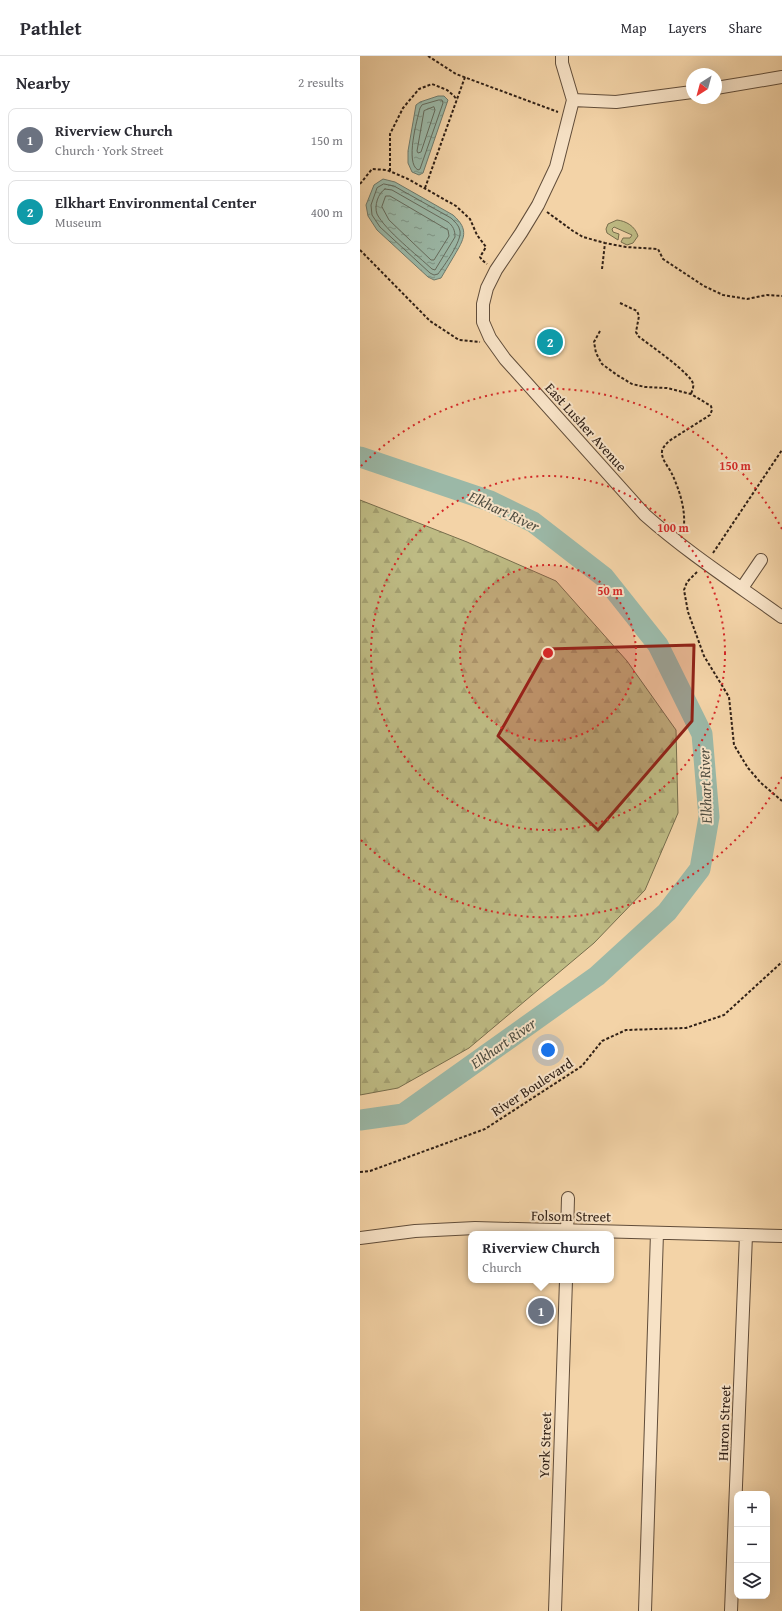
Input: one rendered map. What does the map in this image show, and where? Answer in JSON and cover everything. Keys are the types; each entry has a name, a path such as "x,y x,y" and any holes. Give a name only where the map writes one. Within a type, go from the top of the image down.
{"street":[{"path":"562,56 562,63 573,100 616,102 686,93"},
{"path":"722,87 782,77"},
{"name":"East Lusher Avenue","path":"573,100 556,167 536,207 521,233 496,270 487,288 483,304 483,322 490,338 505,359 645,515 705,563 782,618"},
{"path":"742,588 761,560"},
{"path":"567,1231 568,1198"},
{"name":"Folsom Street","path":"360,1238 415,1231 475,1228 530,1231"},
{"name":"Folsom Street","path":"614,1233 782,1236"},
{"path":"645,1611 657,1233"},
{"name":"Huron Street","path":"731,1611 746,1235"},
{"name":"York Street","path":"555,1611 566,1283"}],"path":[{"path":"428,56 456,74 568,116"},
{"path":"425,188 465,77"},
{"path":"390,171 390,134 403,108 418,89 432,84 446,90 457,100"},
{"path":"360,184 372,169 390,171 425,188 456,206 470,219 477,235 486,247 480,257 496,270"},
{"path":"536,207 583,236 605,243 658,249 663,259 704,286 723,295 747,299 767,295 782,296"},
{"path":"602,269 605,243"},
{"path":"360,250 430,322 459,340 481,342 490,338"},
{"path":"620,303 636,311 639,316 636,332 638,336 674,363 692,380 694,385 691,394"},
{"path":"600,331 594,342 596,353 602,364 617,375 632,384 645,387 667,388 691,394 705,401 711,406 712,410 710,415 669,441 664,446 662,452 663,459 672,474 682,502 684,526 678,542"},
{"path":"782,450 705,563 687,582 684,590 688,612 704,656 729,697 734,745 748,768 760,783 782,801"},
{"name":"River Boulevard","path":"360,1172 370,1171 485,1129 582,1066 602,1041 626,1030 686,1028 724,1015 782,962"}],"highlighted area":[{"path":"694,645 692,721 598,830 498,736 547,649"}],"green space":[{"path":"617,220 627,223 635,229 638,236 633,243 627,245 621,242 623,238 630,238 632,235 614,227 612,229 613,232 619,234 618,240 607,233 606,229 608,224"},
{"path":"360,500 467,542 556,581 627,661 676,730 678,813 645,890 594,943 469,1048 398,1088 360,1095"}],"water":[{"path":"438,96 444,96 448,100 423,173 419,175 412,172 408,163 408,151 416,105 420,102"},
{"path":"383,179 395,182 453,215 462,225 464,235 463,240 441,278 434,280 428,277 377,230 368,216 366,205 374,185"}],"waterway":[{"name":"Elkhart River","path":"360,457 490,501 533,522 604,577 658,645 702,734 709,817 700,869 667,912 597,976 403,1114 360,1120"}],"place":[{"name":"Elkhart Environmental Center","path":"550,342"},
{"name":"Riverview Church","path":"541,1311"}]}
